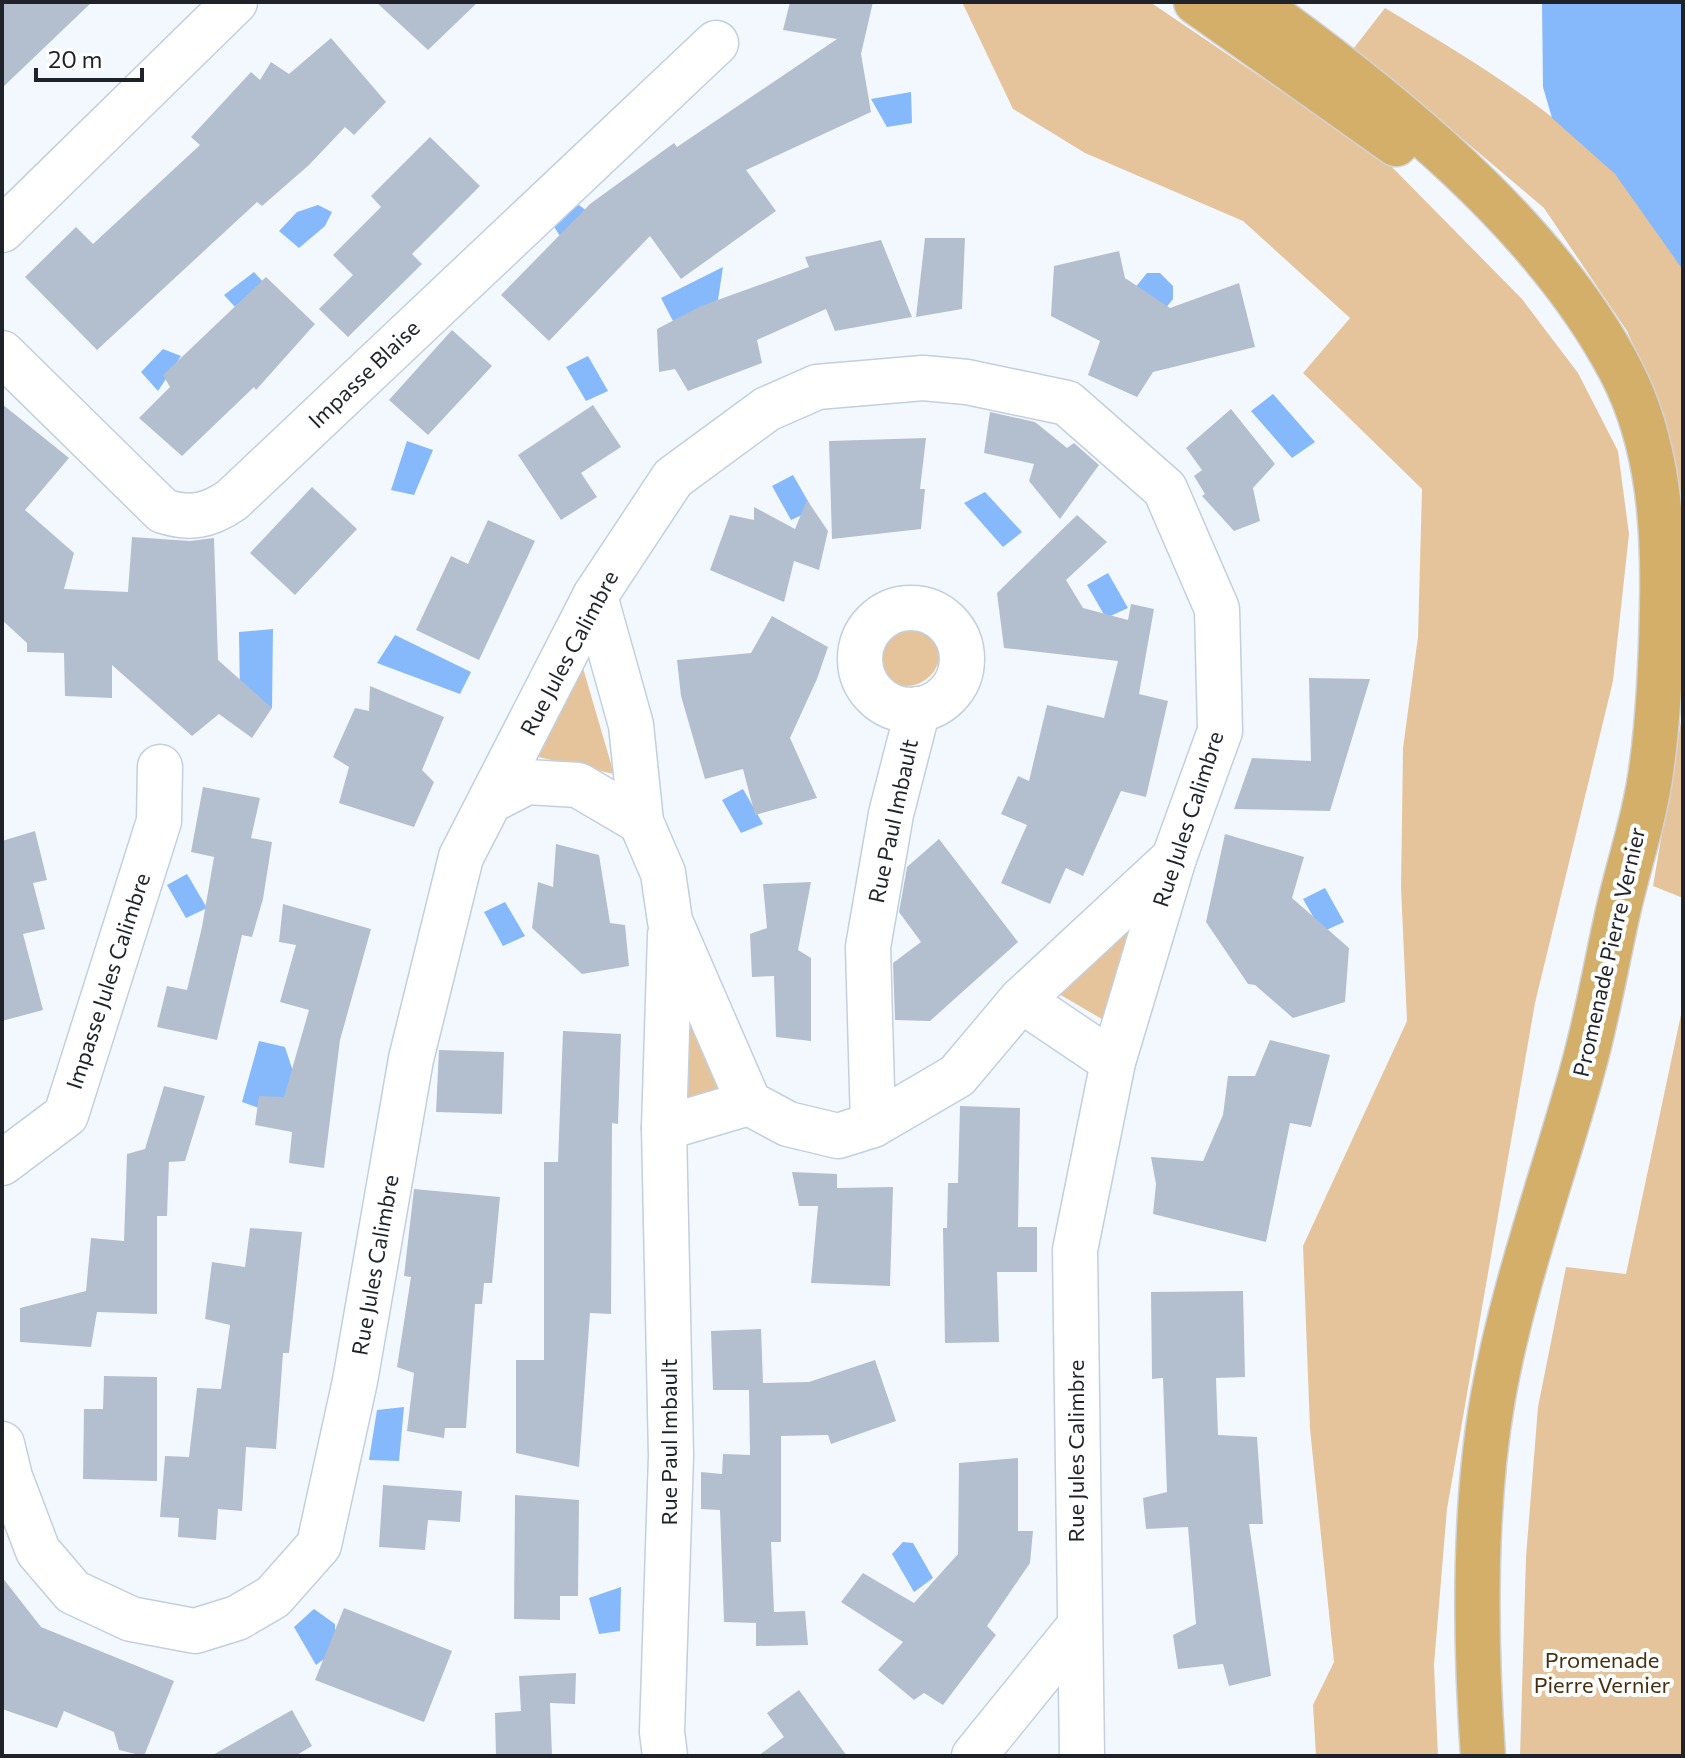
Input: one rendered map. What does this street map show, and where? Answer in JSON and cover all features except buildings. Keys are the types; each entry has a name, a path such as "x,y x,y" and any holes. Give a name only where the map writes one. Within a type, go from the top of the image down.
{"main road":[{"name":"Promenade Pierre Vernier","path":"1196,2 1419,160 1483,190"},
{"name":"Promenade Pierre Vernier","path":"1253,2 1368,86 1483,190 1566,287 1622,373 1650,453 1664,538 1662,641 1652,767 1584,1064 1533,1235 1493,1396 1482,1489 1477,1674 1483,1756"}],"street":[{"path":"2,230 235,2"},
{"name":"Impasse Blaise","path":"2,353 163,511 181,517 214,512 232,500 716,43"},
{"name":"Rue Jules Calimbre","path":"2,1444 10,1477 38,1551 73,1592 131,1619 195,1631 237,1618 273,1597 319,1545 355,1381 411,1059 461,857 595,596 673,478 767,409 817,387 923,378 967,382 1067,403 1165,489 1217,609 1220,731 1174,858 1113,1062 1075,1250 1077,1629 1082,1756"},
{"name":"Rue Paul Imbault","path":"595,596 631,725 641,822 663,873 670,921 664,1128 671,1456 662,1732 665,1756"},
{"name":"Rue Paul Imbault","path":"873,1125 868,947 891,814 918,709"},
{"name":"Impasse Jules Calimbre","path":"2,1163 66,1115 159,821 160,767"},
{"path":"492,800 527,782 578,785 641,822"},
{"path":"664,1128 749,1103 788,1124 838,1136 873,1125 957,1076 1021,1000 1174,858"},
{"name":"Rue Paul Imbault","path":"670,921 749,1103"},
{"path":"1021,1000 1113,1062"},
{"path":"985,1755 1077,1629"}],"green space":[{"path":"962,2 1150,2 1388,163 1522,299 1578,373 1618,451 1629,534 1613,681 1535,1003 1447,1509 1434,1665 1438,1756 1316,1756 1313,1705 1334,1662 1310,1429 1303,1246 1407,1021 1401,887 1403,748 1418,637 1422,489 1303,373 1350,318 1243,221 1085,153 1013,109"},
{"path":"1385,8 1505,83 1590,149 1633,195 1680,264 1683,270 1683,545 1666,421 1627,331 1544,208 1439,119 1350,53"},
{"path":"913,618 934,633 940,652 938,665 930,676 913,686 899,686 882,676 874,665 872,645 882,628 893,620"},
{"path":"578,651 614,774 525,754"},
{"path":"1683,710 1683,898 1653,886"},
{"path":"1135,911 1107,1022 1052,990"},
{"path":"674,944 739,1096 665,1116"},
{"name":"Promenade Pierre Vernier","path":"1683,1005 1683,1756 1520,1756 1526,1557 1538,1407 1566,1267 1626,1274"}],"water":[{"path":"1542,2 1683,2 1683,270 1615,174 1552,118 1543,87"},
{"path":"911,92 912,123 887,127 871,99"},
{"path":"318,205 332,212 325,226 299,248 279,231 297,212"},
{"path":"579,205 604,224 569,250 551,222"},
{"path":"723,267 718,300 673,321 661,298"},
{"path":"254,272 276,296 246,319 224,295"},
{"path":"1147,273 1160,273 1173,286 1173,299 1165,309 1134,289"},
{"path":"163,349 181,356 158,391 141,372"},
{"path":"588,356 608,391 586,401 566,367"},
{"path":"1273,394 1315,442 1292,458 1251,411"},
{"path":"407,441 433,450 414,495 391,490"},
{"path":"793,475 813,510 791,520 772,486"},
{"path":"985,492 1022,532 1003,547 964,503"},
{"path":"1108,573 1128,608 1106,618 1087,585"},
{"path":"273,629 272,708 240,699 239,632"},
{"path":"395,635 471,672 460,694 377,663"},
{"path":"743,789 763,824 741,833 722,800"},
{"path":"187,874 207,908 186,918 167,885"},
{"path":"1325,888 1344,922 1322,932 1303,899"},
{"path":"505,902 525,936 503,946 484,912"},
{"path":"259,1041 285,1047 300,1093 275,1114 242,1102"},
{"path":"404,1407 399,1461 369,1460 377,1410"},
{"path":"903,1542 913,1543 933,1578 914,1592 892,1554"},
{"path":"621,1587 620,1631 599,1634 589,1598"},
{"path":"314,1609 335,1624 335,1651 316,1665 294,1627"}]}
